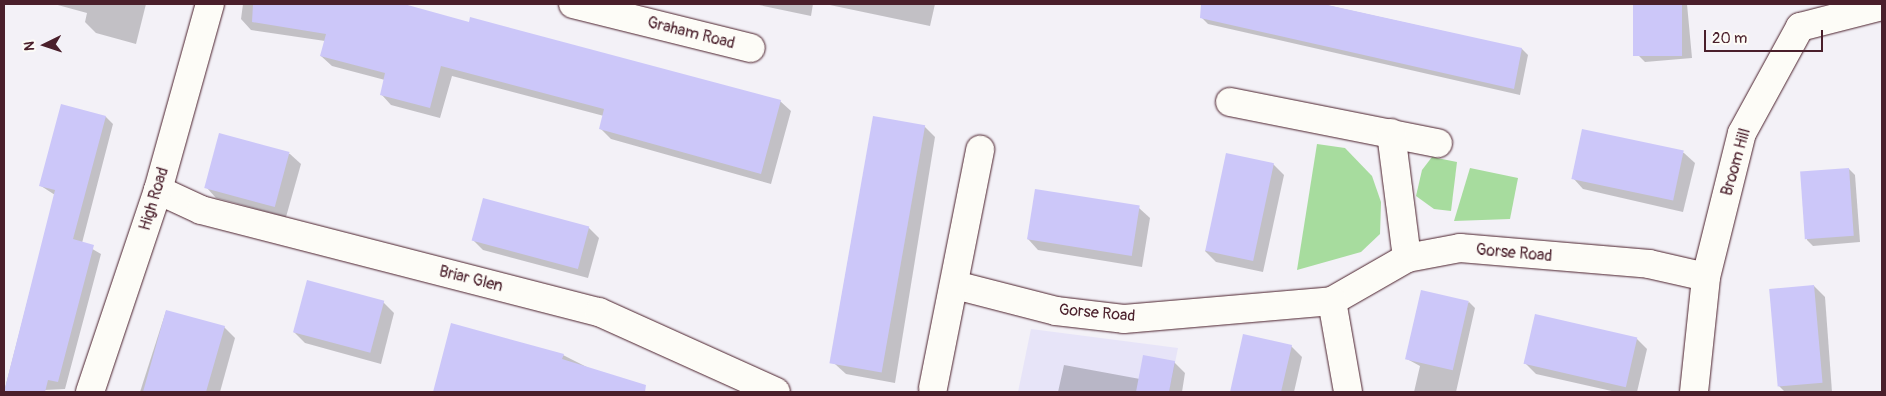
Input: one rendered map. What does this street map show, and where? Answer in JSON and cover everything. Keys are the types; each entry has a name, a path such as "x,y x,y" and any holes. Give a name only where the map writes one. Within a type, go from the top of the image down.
{"street":[{"name":"High Road","path":"90,392 158,190 210,4"},
{"name":"Graham Road","path":"573,4 751,48"},
{"name":"Broom Hill","path":"1694,392 1706,276 1742,133 1800,27 1882,6"},
{"path":"1230,102 1438,143"},
{"path":"1391,133 1407,258"},
{"path":"933,388 955,285 980,150"},
{"name":"Briar Glen","path":"158,190 201,210 599,312 776,392"},
{"name":"Gorse Road","path":"955,285 1056,311 1124,319 1332,301 1407,258 1460,248 1649,264 1706,276"},
{"path":"1332,301 1348,392"}],"shaded area":[{"path":"1031,329 1178,348 1169,392 1018,392"}],"green space":[{"path":"1317,144 1345,148 1372,176 1381,202 1380,234 1361,252 1297,270"},
{"path":"1432,157 1457,162 1451,211 1434,209 1416,196 1422,170"},
{"path":"1470,168 1518,178 1510,219 1454,221"}],"building":[{"path":"253,4 404,4 469,22 470,17 781,100 761,174 599,129 604,109 441,66 430,108 380,95 385,73 320,56 326,34 252,22"},
{"path":"1201,4 1323,4 1522,48 1514,89 1200,18"},
{"path":"1633,4 1682,4 1682,56 1633,56"},
{"path":"61,104 106,116 73,239 94,245 58,382 48,380 45,392 4,392 55,190 39,186"},
{"path":"873,116 925,125 882,372 829,363"},
{"path":"1582,129 1684,151 1673,201 1571,179"},
{"path":"219,133 290,152 275,207 204,188"},
{"path":"1226,153 1274,163 1253,261 1205,251"},
{"path":"1849,168 1854,236 1805,239 1800,171"},
{"path":"1035,189 1140,206 1132,256 1027,239"},
{"path":"483,198 589,226 578,269 472,241"},
{"path":"307,280 384,301 370,353 293,332"},
{"path":"1814,285 1823,383 1778,387 1769,289"},
{"path":"1421,290 1469,301 1453,370 1405,359"},
{"path":"166,310 225,326 206,392 143,392"},
{"path":"1535,314 1637,338 1626,387 1524,364"},
{"path":"451,323 564,354 562,359 646,385 645,392 433,392"},
{"path":"1243,334 1292,345 1281,392 1230,392"},
{"path":"1143,355 1175,361 1169,392 1136,392"}]}
